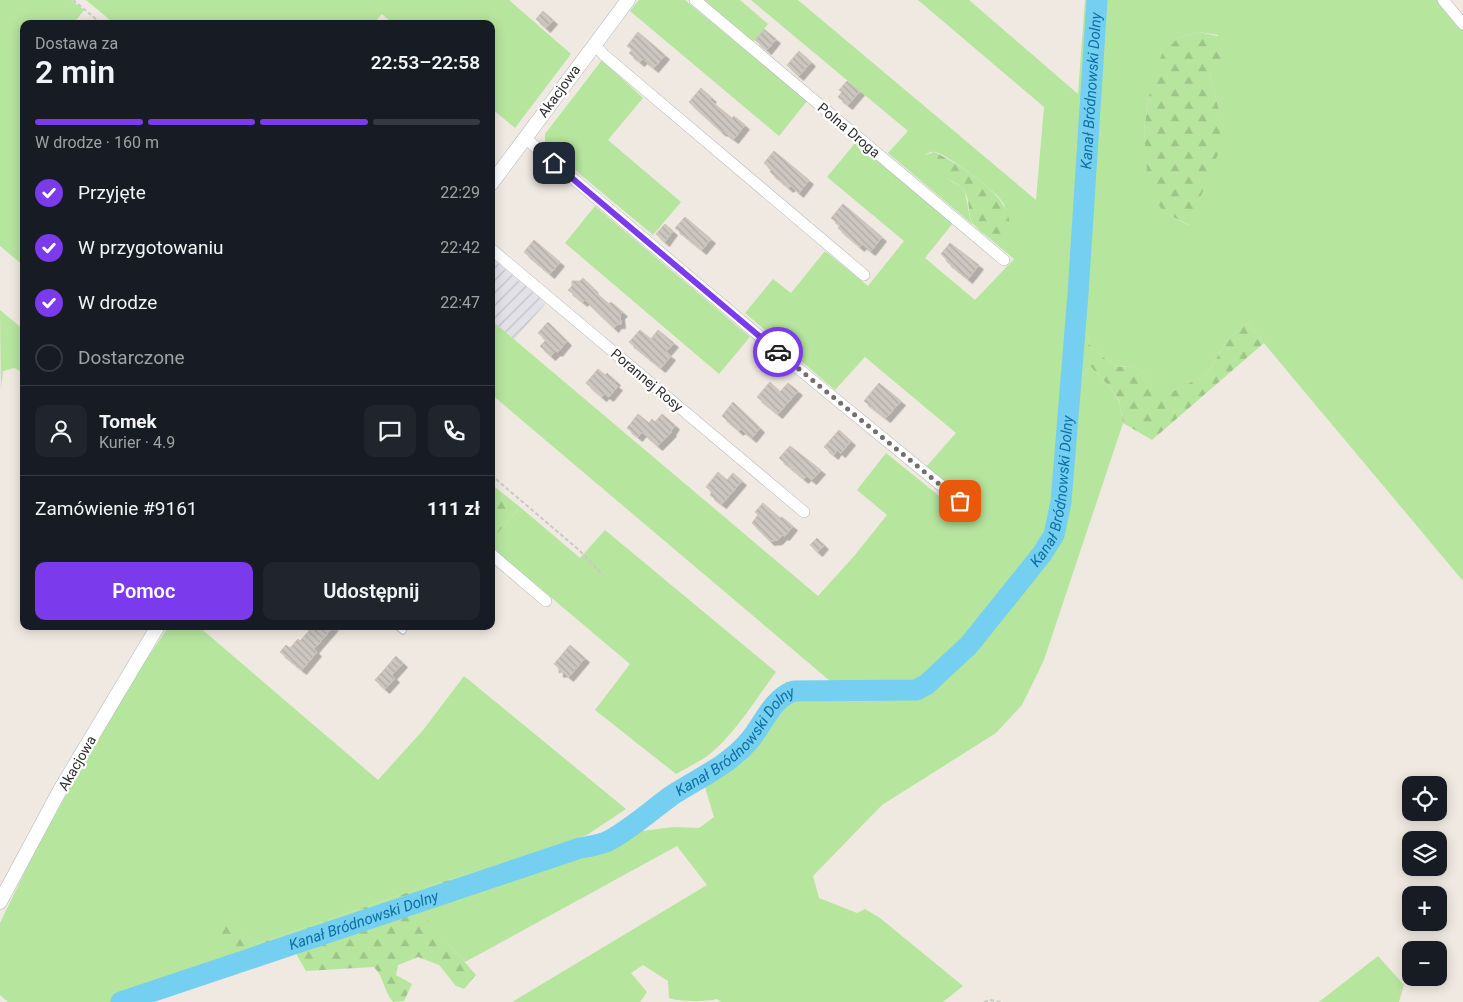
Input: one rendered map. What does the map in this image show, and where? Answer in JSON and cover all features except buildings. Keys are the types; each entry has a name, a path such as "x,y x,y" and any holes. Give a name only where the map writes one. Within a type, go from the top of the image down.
{"street":[{"name":"Akacjowa","path":"495,178 628,0"},
{"name":"Polna Droga","path":"695,0 1004,260"},
{"path":"1443,0 1463,24"},
{"path":"594,44 604,55 864,275"},
{"path":"524,138 789,361 960,501"},
{"name":"Porannej Rosy","path":"495,252 804,512"},
{"path":"495,557 546,600"},
{"name":"Akacjowa","path":"0,902 60,790 156,630"}],"path":[{"path":"73,0 97,20"},
{"path":"495,478 579,550 603,575"},
{"path":"984,1002 990,1000 1001,1002"}],"shaded area":[{"path":"495,261 546,303 514,340 495,323"}],"green space":[{"path":"0,0 71,0 84,10 76,20 20,20 20,263 0,246"},
{"path":"86,0 509,0 571,54 515,128 495,111 495,20 389,20 382,14 377,20 110,20"},
{"path":"639,0 685,0 807,101 779,136 630,11"},
{"path":"703,0 740,0 768,24 753,42"},
{"path":"751,0 798,0 1036,200 1044,107 918,0 969,0 1078,94 1085,0 1438,0 1463,30 1463,581 1247,323 1228,339 1207,374 1170,394 1134,366 1118,367 1100,355 1089,344 1085,329 1080,375 1091,367 1108,385 1119,401 1123,423 1044,660 1022,705 996,733 882,805 813,876 819,898 857,913 865,909 880,918 963,986 943,1002 721,1002 717,999 686,1001 669,998 668,981 643,965 631,973 647,992 640,1002 512,1002 707,885 677,846 465,962 417,908 572,860 634,832 674,827 699,828 714,817 705,787 742,763 793,699 785,682 830,681 495,397 495,323 818,596 855,555 887,515 857,490 886,453 964,516 973,506 926,467 956,433 865,357 835,390 745,313 773,279 791,293 825,251 868,286 904,241 827,177 856,142 953,223 925,258 975,300 1014,259 989,238 1005,231 1005,210 1004,204 1000,199 983,183 941,154 932,152 925,155 949,180 961,187 965,192 973,225 888,153 908,131","holes":["1199,32 1218,35 1210,75 1220,114 1188,225 1163,212 1149,186 1144,130 1150,90 1178,38"]},
{"path":"1199,32 1226,38 1223,69 1210,75 1220,114 1220,149 1189,225 1163,212 1148,186 1144,130 1150,90 1162,54 1178,38"},
{"path":"602,60 643,98 608,140 681,202 653,235 545,145 545,134"},
{"path":"934,152 956,163 984,184 996,196 1005,208 1009,219 1004,232 989,238 976,227 970,216 967,197 962,188 934,171 926,161 925,155"},
{"path":"595,206 750,337 719,374 565,243"},
{"path":"0,310 20,327 20,371 14,368 3,371 1,389"},
{"path":"1247,323 1264,343 1152,440 1123,423 1119,400 1091,367 1079,376 1085,327 1089,344 1100,355 1118,367 1134,366 1170,393 1207,374 1228,339"},
{"path":"495,487 520,507 495,536"},
{"path":"520,507 580,558 605,530 776,672 724,741 703,759 676,774 595,710 630,664 495,550 495,536"},
{"path":"166,630 203,630 378,780 424,729 464,676 626,809 587,835 409,892 257,944 230,922 234,953 128,990 132,1002 8,1002 0,995 0,923 31,859 66,795 142,666"},
{"path":"561,844 572,860 418,908 476,975 464,989 456,986 439,965 418,957 398,965 396,975 412,984 404,1001 393,1002 374,967 306,971 295,952 145,1002 132,1002 128,990 234,953 218,930 230,921 257,944 409,892"},
{"path":"1378,956 1404,986 1399,1002 1319,1002"}],"waterway":[{"name":"Kanał Bródnowski Dolny","path":"121,1002 580,848 608,841 671,796 712,771 741,750 754,735 768,713 786,695 794,691 916,690 926,685 969,645 1042,554 1054,535 1061,502 1078,294 1097,0"}],"way so far":[{"path":"778,352 960,501"}],"route":[{"path":"554,163 778,352"}]}
